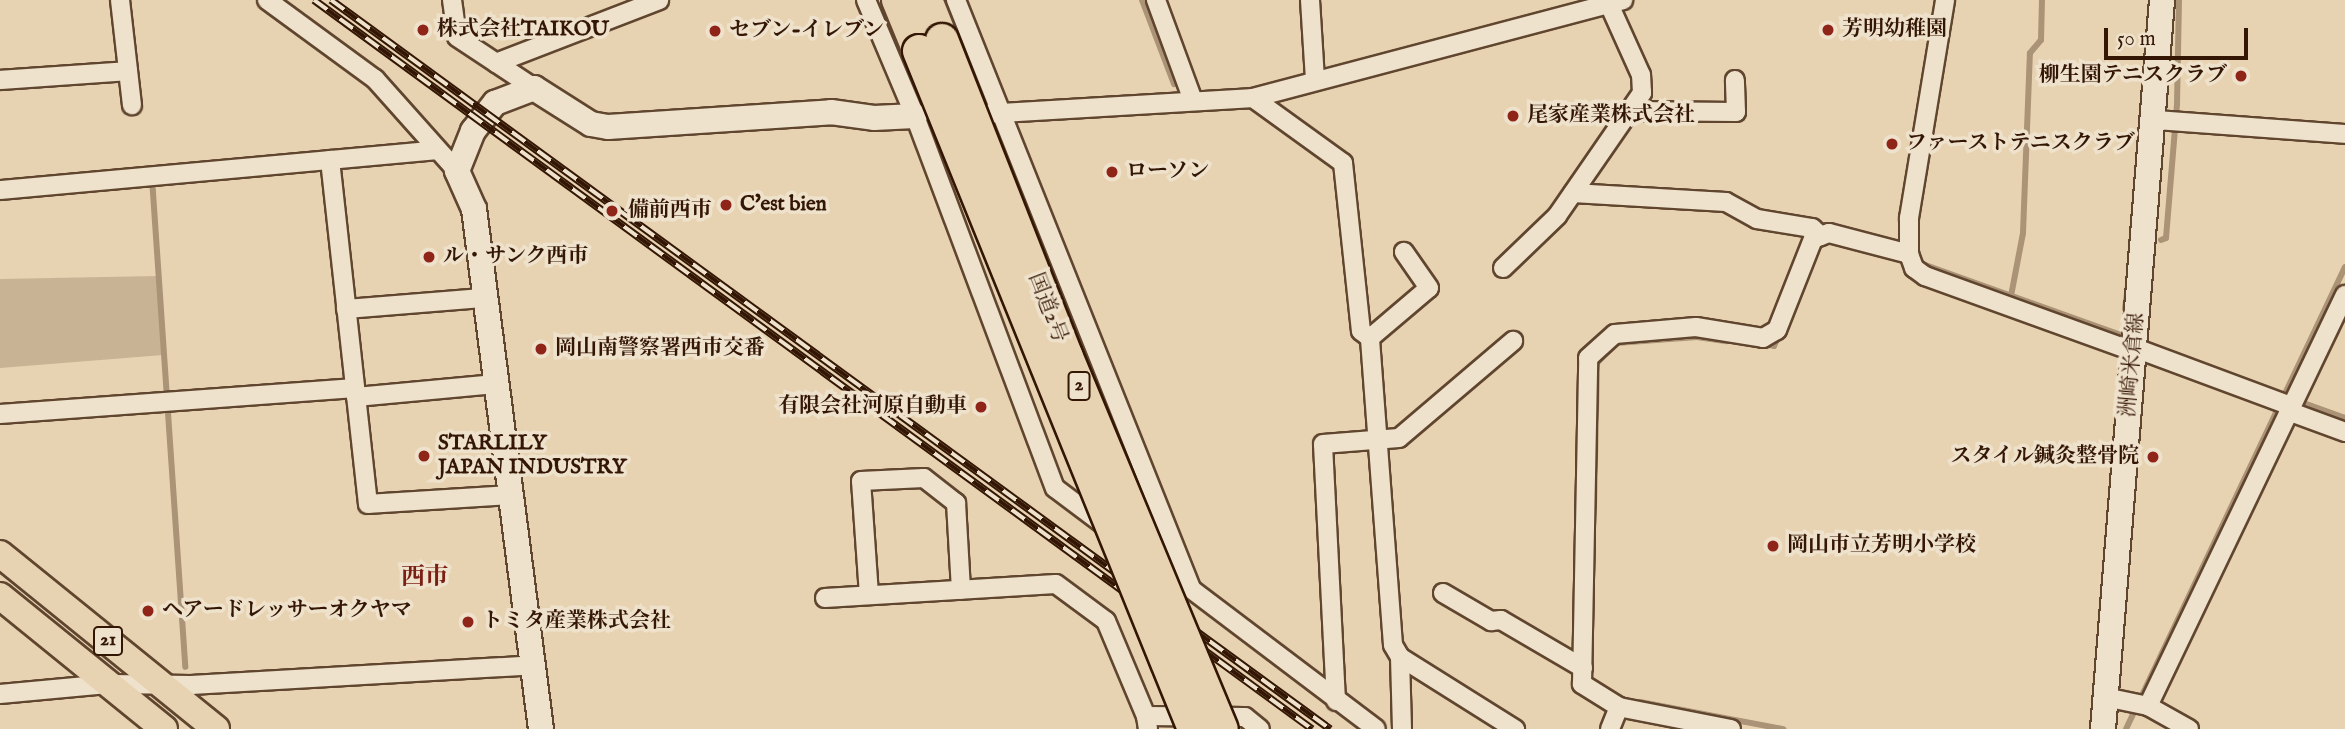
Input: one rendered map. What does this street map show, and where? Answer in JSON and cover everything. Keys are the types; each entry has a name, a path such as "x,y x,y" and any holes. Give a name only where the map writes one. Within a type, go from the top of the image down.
{"highway":[{"name":"国道2号","path":"898,0 930,45 1066,355 1223,729"},
{"name":"国道2号","path":"926,0 930,45 1194,729"},
{"path":"1176,683 1185,729"}],"main road":[{"name":"21","path":"0,554 216,729"},
{"name":"21","path":"0,596 164,729"}],"street":[{"path":"120,0 132,105"},
{"path":"267,0 375,79 457,171 474,209 483,298 541,729"},
{"path":"452,0 457,37 591,124 608,127 831,112 874,118 999,115 1192,98 1253,98 1568,7 1616,2 1641,75 1642,93 1557,216 1503,268"},
{"path":"496,63 659,0"},
{"path":"866,0 915,116 1055,488 1376,729"},
{"path":"956,0 999,115 1191,589"},
{"path":"1156,0 1192,98"},
{"path":"1310,0 1315,80"},
{"path":"1910,259 1909,218 1945,0"},
{"name":"洲崎米倉線","path":"2103,729 2135,350 2168,121 2162,0"},
{"path":"0,80 128,71"},
{"path":"1629,111 1736,112 1735,80"},
{"path":"457,171 473,131 495,103 534,88"},
{"path":"1253,98 1343,163 1362,331 1370,338 1393,645 1400,657 1515,729"},
{"path":"2168,121 2345,134"},
{"path":"0,190 437,150"},
{"path":"330,160 368,504 510,495"},
{"path":"1573,192 1727,202 1757,219 1811,228 1821,236"},
{"path":"1731,729 1619,707 1583,684 1595,351 1615,334 1696,327 1763,338 1777,330 1813,239 1829,233 1910,259 1925,276 2287,403 2345,432"},
{"path":"1370,338 1430,288 1404,252"},
{"path":"2141,705 2287,403 2345,295"},
{"path":"346,309 483,298"},
{"path":"1336,701 1323,444 1399,438 1513,341"},
{"path":"0,414 495,384"},
{"path":"869,596 862,481 924,478 956,503 961,590"},
{"path":"825,598 1056,584 1106,621 1147,723 1245,717 1260,729"},
{"path":"1443,593 1491,621 1501,620 1583,668"},
{"path":"1400,657 1402,729"},
{"path":"0,694 108,684 161,684 533,665"},
{"path":"2105,698 2141,705 2189,729"},
{"path":"1609,729 1619,707"}],"shaded area":[{"path":"158,276 163,355 0,368 0,279"}],"waterway":[{"path":"1142,0 1174,84"},
{"path":"2011,296 2023,233 2030,53 2041,40 2042,0"},
{"path":"2161,240 2166,238 2177,104 2179,0"},
{"path":"152,178 185,667"},
{"path":"2125,309 2132,254"},
{"path":"1917,262 2126,337"},
{"path":"2126,729 2345,267"},
{"path":"1762,344 1774,346 1779,335"},
{"path":"1594,508 1597,363 1616,343 1697,337 1727,341"},
{"path":"2298,401 2345,418"},
{"path":"1640,702 1783,729"}],"railway":[{"path":"314,0 1312,729"},
{"path":"331,0 1330,729"}],"place":[{"name":"株式会社TAIKOU","path":"423,30"},
{"name":"芳明幼稚園","path":"1828,30"},
{"name":"セブン-イレブン","path":"715,31"},
{"name":"柳生園テニスクラブ","path":"2241,76"},
{"name":"尾家産業株式会社","path":"1513,116"},
{"name":"ファーストテニスクラブ","path":"1892,144"},
{"name":"ローソン","path":"1112,172"},
{"name":"C'est bien","path":"726,205"},
{"name":"備前西市","path":"612,211"},
{"name":"ル・サンク西市","path":"429,257"},
{"name":"岡山南警察署西市交番","path":"541,349"},
{"name":"有限会社河原自動車","path":"981,407"},
{"name":"STARLILY JAPAN INDUSTRY","path":"424,456"},
{"name":"スタイル鍼灸整骨院","path":"2153,457"},
{"name":"岡山市立芳明小学校","path":"1773,546"},
{"name":"ヘアードレッサーオクヤマ","path":"148,611"},
{"name":"トミタ産業株式会社","path":"468,622"}],"district":[{"name":"西市","path":"425,578"}]}
